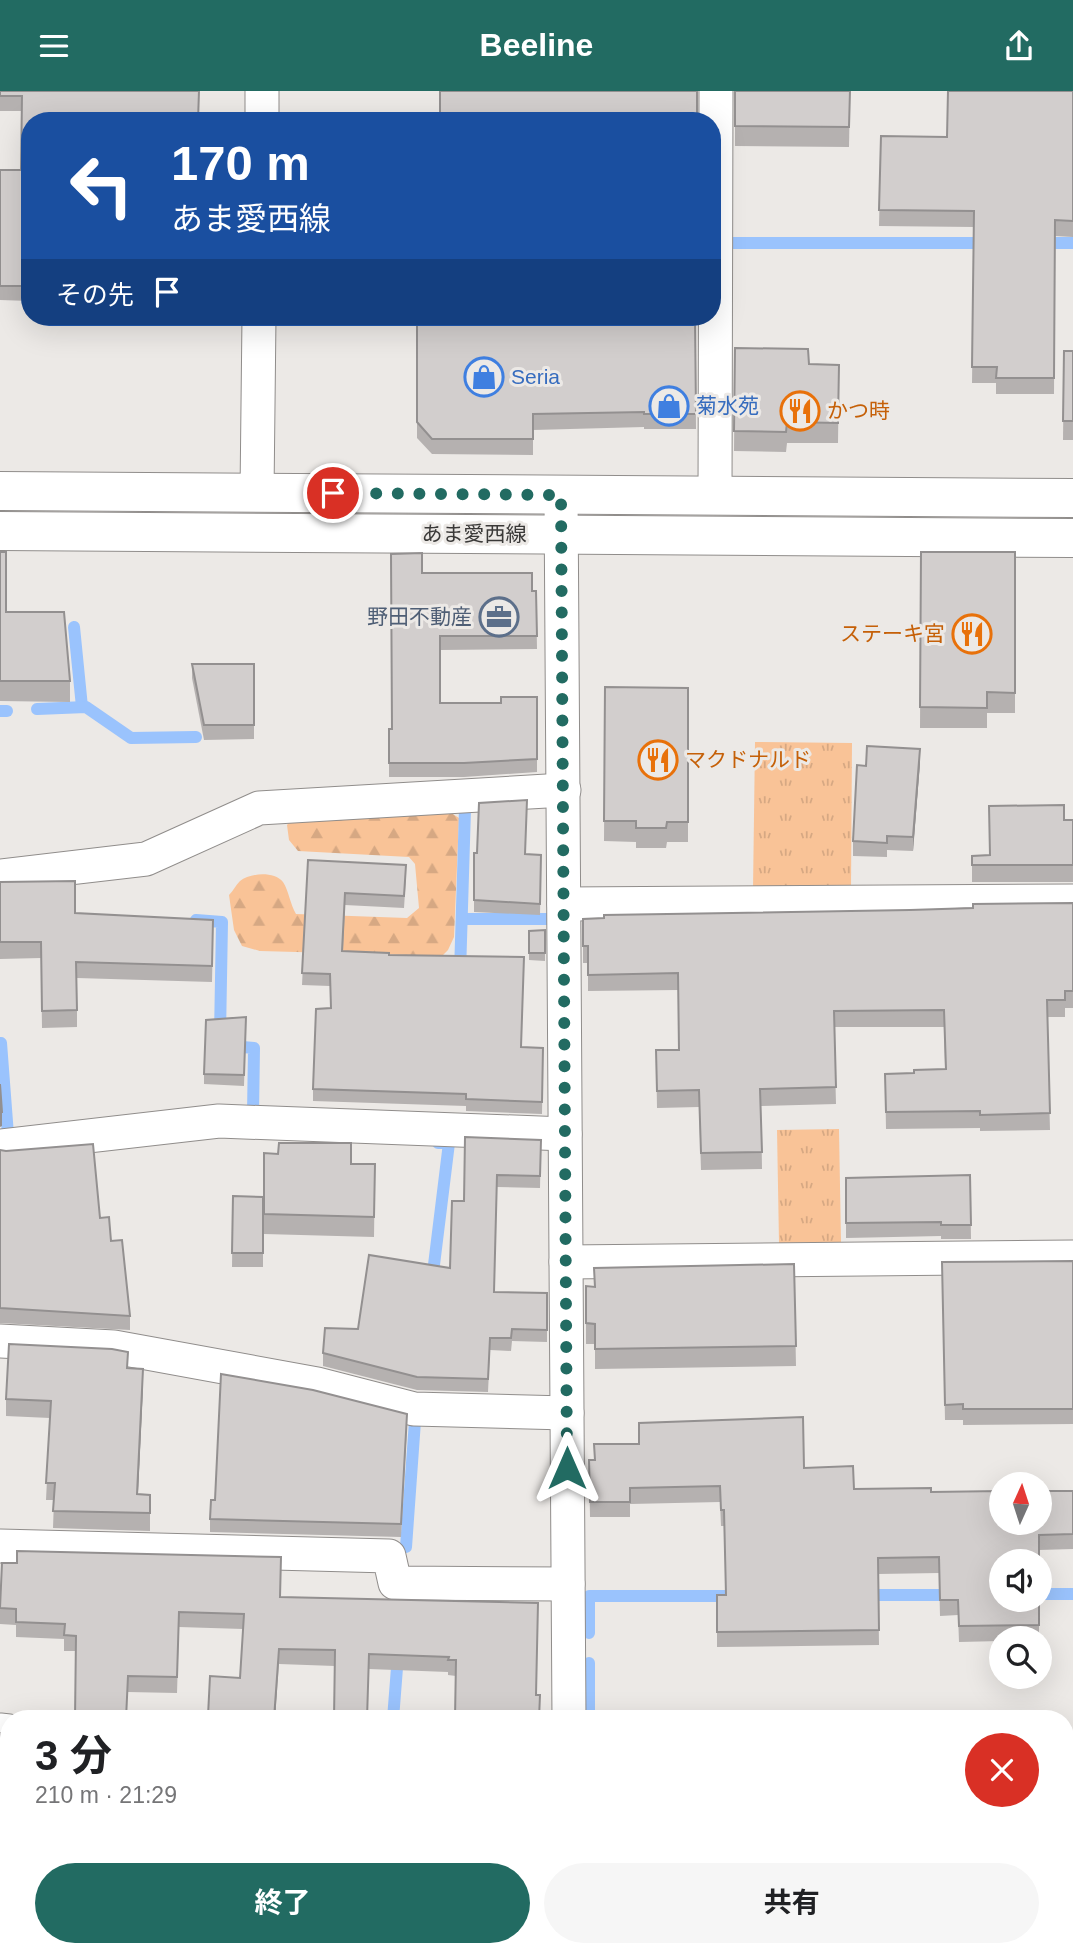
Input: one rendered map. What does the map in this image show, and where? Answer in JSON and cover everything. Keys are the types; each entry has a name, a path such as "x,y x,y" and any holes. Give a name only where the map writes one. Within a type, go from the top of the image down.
{"main road":[{"name":"あま愛西線","path":"0,491 1073,498"},
{"name":"あま愛西線","path":"0,531 1073,538"}],"street":[{"path":"262,91 262,112"},
{"path":"716,91 716,112"},
{"path":"257,493 259,326"},
{"path":"715,326 715,496"},
{"path":"561,495 569,1710"},
{"path":"0,876 146,859 259,808 564,790"},
{"path":"564,904 1073,901"},
{"path":"0,1146 219,1121 565,1134"},
{"path":"566,1262 1073,1257"},
{"path":"0,1341 114,1347 317,1384 414,1409 567,1413"},
{"path":"0,1546 388,1556 396,1583 568,1584"}],"green space":[{"path":"755,742 852,743 851,890 753,890"},
{"path":"445,809 459,818 454,937 442,956 260,951 242,946 234,930 229,895 244,878 256,875 279,878 287,889 296,914 407,918 419,908 415,864 409,857 298,851 289,840 287,825 292,819"},
{"path":"839,1129 841,1242 779,1243 777,1130"}],"building":[{"path":"0,91 199,91 198,112 22,112 22,96 0,96"},
{"path":"440,91 697,91 697,112 440,112"},
{"path":"735,91 850,91 849,127 735,126"},
{"path":"948,91 1073,91 1073,221 1055,220 1054,378 996,378 997,367 972,367 974,211 879,210 881,136 947,137"},
{"path":"0,170 21,170 21,286 0,286"},
{"path":"417,326 695,326 696,414 533,414 533,439 432,439 417,422"},
{"path":"735,348 808,349 809,364 839,365 838,423 787,422 786,432 734,431"},
{"path":"1064,351 1073,351 1073,421 1063,421"},
{"path":"0,552 6,552 6,612 64,612 70,681 0,681"},
{"path":"921,552 1015,552 1015,693 987,692 987,708 920,707"},
{"path":"422,553 422,573 532,573 532,591 536,591 537,636 440,636 440,703 501,703 501,697 537,697 537,759 389,763 389,729 392,729 391,554"},
{"path":"192,664 254,664 254,725 204,725"},
{"path":"605,687 688,688 688,822 667,822 666,828 636,828 636,821 604,821"},
{"path":"867,746 920,749 913,837 887,836 887,843 853,841 857,765 866,766"},
{"path":"527,800 525,854 541,855 540,904 474,900 474,853 477,853 479,803"},
{"path":"1064,805 1064,820 1073,820 1073,865 972,865 972,856 990,855 989,806"},
{"path":"308,860 406,865 404,896 345,893 342,951 389,955 524,957 521,1047 543,1048 542,1102 466,1099 466,1094 313,1089 316,1009 331,1008 330,974 302,973"},
{"path":"75,881 75,913 213,920 212,966 76,962 77,1010 42,1011 41,942 0,942 0,882"},
{"path":"1073,903 1073,991 1065,991 1065,1000 1047,1000 1050,1113 980,1115 980,1111 886,1112 885,1074 946,1069 944,1010 834,1011 836,1087 760,1089 762,1152 701,1153 699,1090 657,1091 656,1050 679,1050 678,973 588,975 588,946 583,946 583,919 604,918 604,915 910,910 973,908 973,904"},
{"path":"545,930 545,953 529,953 529,931"},
{"path":"246,1017 244,1075 204,1074 206,1020"},
{"path":"465,1137 541,1140 540,1176 497,1175 494,1292 547,1293 547,1330 512,1329 511,1338 490,1338 488,1379 417,1377 323,1353 325,1328 358,1329 369,1255 450,1268 452,1201 464,1201"},
{"path":"279,1143 351,1143 351,1164 375,1164 374,1217 264,1214 264,1153 278,1154"},
{"path":"93,1144 100,1218 109,1217 111,1241 122,1240 130,1316 0,1308 0,1150"},
{"path":"970,1175 971,1225 941,1225 941,1222 846,1223 846,1178"},
{"path":"233,1196 263,1197 263,1253 232,1253"},
{"path":"1073,1261 1073,1409 963,1409 963,1404 945,1405 942,1262"},
{"path":"794,1264 796,1346 595,1349 595,1324 586,1323 586,1286 595,1287 594,1268"},
{"path":"9,1344 112,1349 128,1352 127,1368 143,1369 137,1494 150,1495 150,1513 53,1511 55,1483 46,1483 51,1401 6,1399"},
{"path":"221,1374 313,1390 407,1414 401,1524 210,1519 211,1500 215,1500"},
{"path":"803,1417 804,1468 853,1466 854,1489 931,1488 931,1492 989,1491 989,1535 1039,1535 1039,1549 989,1549 989,1612 1039,1612 1039,1625 959,1626 958,1600 940,1600 939,1557 878,1558 879,1630 717,1632 717,1595 726,1595 724,1510 721,1510 720,1486 630,1488 630,1502 590,1502 589,1460 595,1460 594,1444 639,1444 639,1423"},
{"path":"1052,1491 1073,1491 1073,1534 1052,1535"},
{"path":"17,1551 281,1557 280,1597 538,1603 536,1695 540,1695 539,1710 455,1710 456,1660 448,1660 449,1657 369,1654 367,1710 334,1710 335,1650 279,1649 275,1710 208,1710 210,1676 240,1678 244,1614 179,1612 177,1677 128,1676 126,1710 75,1710 76,1636 64,1635 65,1624 16,1622 16,1609 0,1608 2,1563 17,1563"}],"waterway":[{"path":"731,243 989,243"},
{"path":"1038,243 1073,243"},
{"path":"74,627 82,707"},
{"path":"37,709 86,707 131,738 196,737"},
{"path":"0,711 7,711"},
{"path":"460,973 465,809"},
{"path":"462,919 547,919"},
{"path":"196,920 222,922 220,1035"},
{"path":"1,1043 8,1135"},
{"path":"231,1046 254,1048 253,1114"},
{"path":"432,1281 449,1143 438,1143"},
{"path":"406,1547 415,1421"},
{"path":"1052,1594 1073,1594"},
{"path":"865,1595 955,1595"},
{"path":"589,1633 589,1596 731,1596"},
{"path":"394,1710 398,1655"},
{"path":"589,1663 589,1710"}],"place":[{"name":"Seria","path":"484,377"},
{"name":"菊水苑","path":"669,406"},
{"name":"かつ時","path":"800,411"},
{"name":"野田不動産","path":"499,617"},
{"name":"ステーキ宮","path":"972,634"},
{"name":"マクドナルド","path":"658,760"}],"route":[{"path":"333,493 561,495 567,1468"}]}
